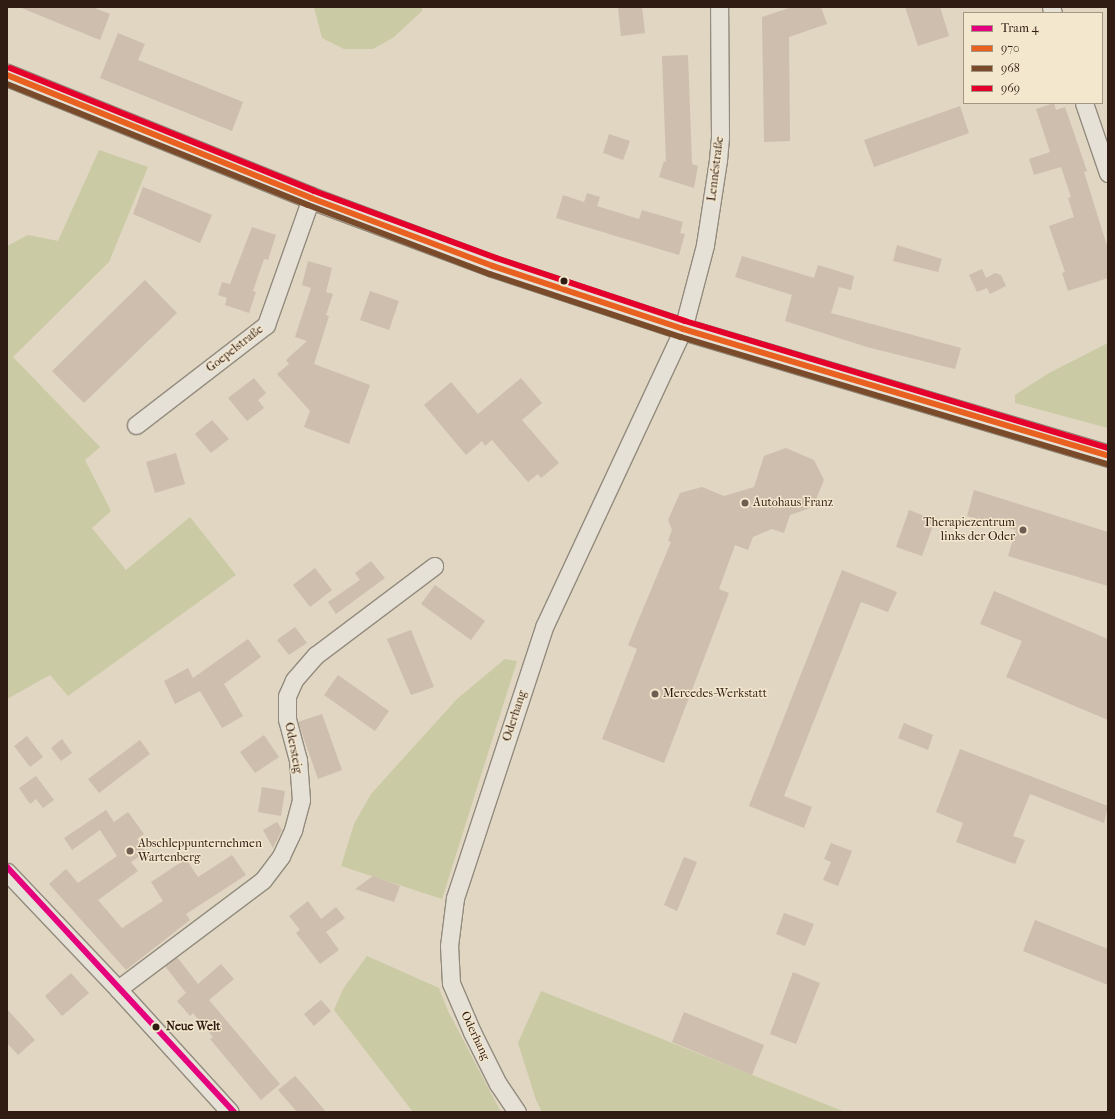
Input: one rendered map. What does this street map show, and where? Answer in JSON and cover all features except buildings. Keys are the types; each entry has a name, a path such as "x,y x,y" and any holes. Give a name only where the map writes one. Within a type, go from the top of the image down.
{"street":[{"name":"Lennéstraße","path":"683,329 705,245 718,160 720,136 719,7"},
{"path":"7,75 311,198 493,266 683,329 1108,456"},
{"path":"1084,104 1108,173"},
{"name":"Goepelstraße","path":"136,425 266,326 311,198"},
{"name":"Oderhang","path":"516,1112 472,1032 451,983 449,946 455,898 545,625 683,329"},
{"name":"Odersteig","path":"118,989 263,880 281,856 293,830 301,800 298,760 287,718 287,696 294,680 316,655 434,566"},
{"path":"7,872 118,989 230,1112"}],"green space":[{"path":"314,7 422,7 422,11 394,37 373,49 344,49 322,38"},
{"path":"99,150 148,167 109,262 13,357 100,447 85,460 111,511 92,528 126,570 190,517 236,575 68,696 50,675 7,699 7,246 28,235 58,241"},
{"path":"1108,343 1108,428 1015,403 1015,395 1049,373"},
{"path":"505,659 517,661 442,899 341,866 354,824 371,794 457,699"},
{"path":"367,956 439,988 448,1011 501,1112 413,1112 334,1010 343,989"},
{"path":"541,991 845,1112 542,1112 536,1100 518,1043"}],"tram line":[{"name":"4","path":"7,867 234,1112"}],"transit line":[{"name":"969","path":"10,68 314,191 496,258 685,321 1108,448"},
{"name":"970","path":"7,75 311,198 493,266 683,329 1108,456"},
{"name":"968","path":"7,84 308,205 490,274 681,337 1106,464"}],"place":[{"name":"Autohaus Franz","path":"745,503"},
{"name":"Therapiezentrum links der Oder","path":"1023,530"},
{"name":"Mercedes-Werkstatt","path":"655,694"},
{"name":"Abschleppunternehmen Wartenberg","path":"130,851"},
{"name":"Neue Welt","path":"156,1027"}]}
